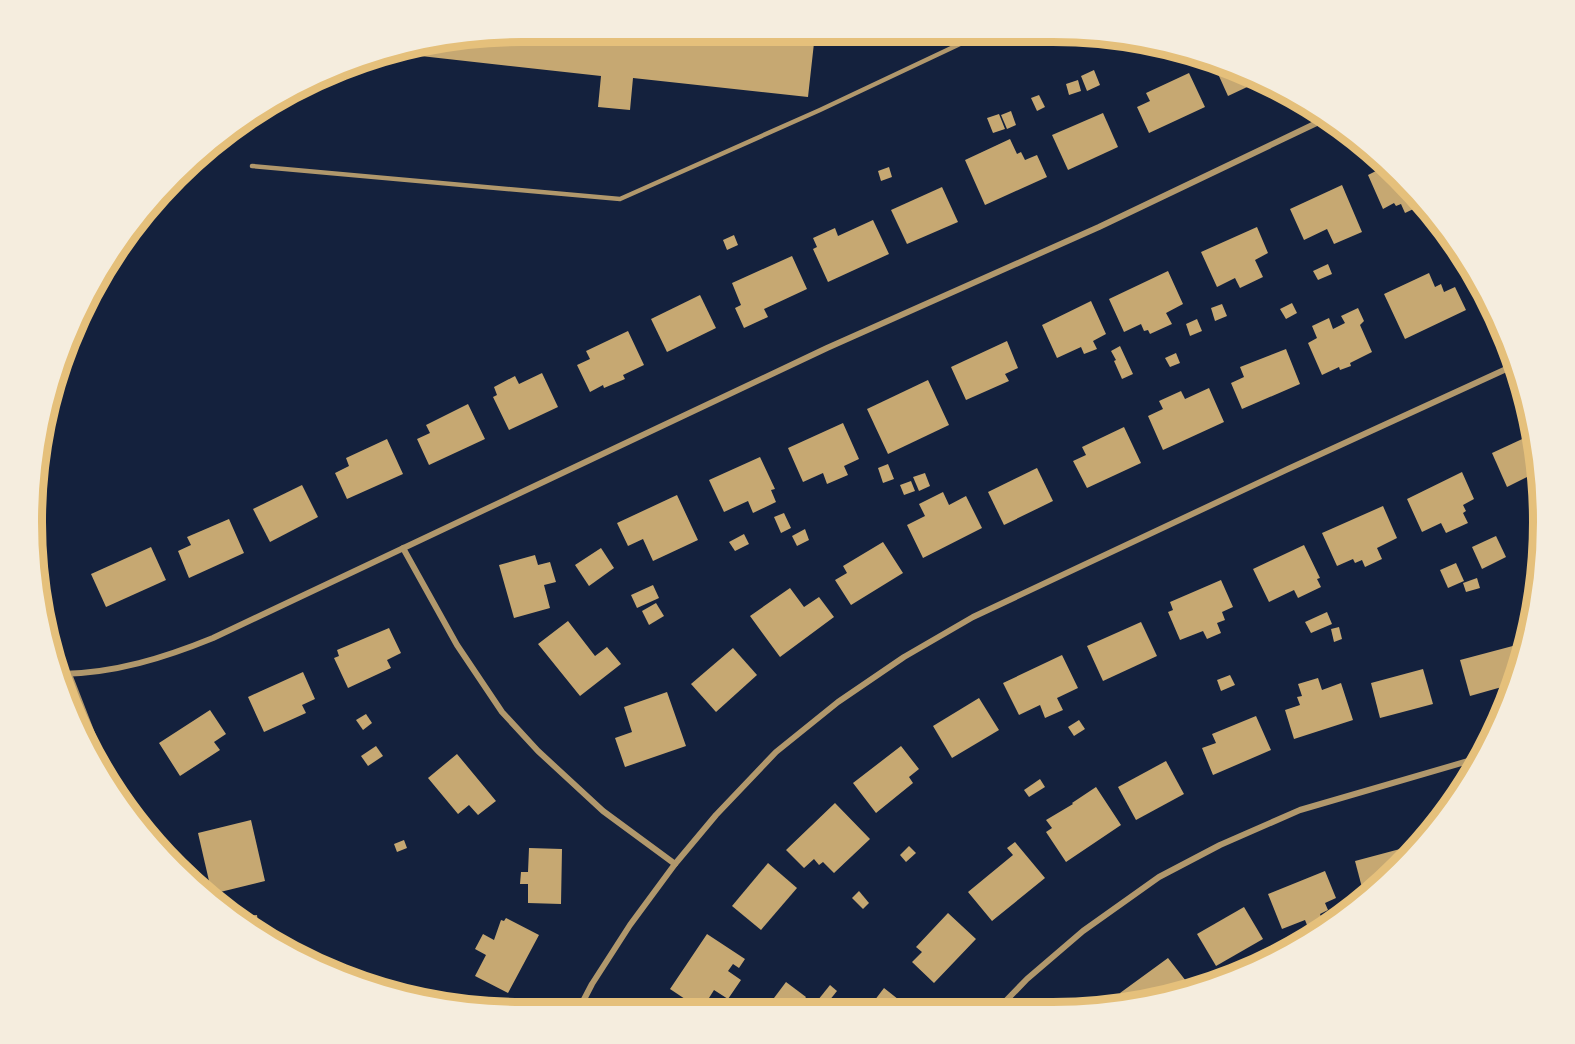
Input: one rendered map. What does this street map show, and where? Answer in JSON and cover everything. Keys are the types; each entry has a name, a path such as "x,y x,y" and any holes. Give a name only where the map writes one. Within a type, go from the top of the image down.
{"street":[{"path":"66,674 124,668 170,656 213,638 827,348 1100,227 1319,122"},
{"path":"583,1002 630,925 675,864 716,815 776,752 838,702 904,657 973,617 1508,367"},
{"path":"404,548 457,645 502,712 538,751 603,811 675,864"},
{"path":"72,688 81,711"},
{"path":"1005,1002 1083,931 1159,877 1220,845 1300,810 1469,762"}],"lane":[{"path":"252,166 620,199 820,110 964,42"}],"building":[{"path":"522,42 814,42 808,97 633,78 630,110 598,107 601,76 411,55 459,46"},
{"path":"1094,70 1100,85 1087,91 1081,76"},
{"path":"1217,71 1251,85 1228,96"},
{"path":"1189,73 1205,107 1149,133 1137,107 1150,101 1146,93"},
{"path":"1078,80 1081,91 1069,95 1066,84"},
{"path":"1039,95 1045,107 1037,111 1031,98"},
{"path":"1011,111 1016,125 1007,129 1001,115"},
{"path":"1103,113 1118,147 1068,170 1052,135"},
{"path":"999,114 1005,129 993,133 987,118"},
{"path":"1010,139 1017,154 1021,152 1025,160 1037,155 1047,177 985,205 965,160"},
{"path":"889,167 892,177 881,181 878,171"},
{"path":"1378,170 1416,208 1405,213 1401,204 1396,206 1394,203 1383,209 1368,175"},
{"path":"1342,185 1362,232 1334,244 1327,229 1304,240 1290,209"},
{"path":"942,187 958,222 907,244 891,210"},
{"path":"873,220 889,254 828,282 813,249 817,247 813,238 835,228 838,236"},
{"path":"1257,227 1268,253 1255,260 1263,277 1240,288 1235,278 1217,287 1201,252"},
{"path":"734,235 738,245 727,250 723,240"},
{"path":"792,256 807,289 764,309 768,317 744,328 735,308 741,305 732,283"},
{"path":"1328,264 1332,274 1318,280 1313,271"},
{"path":"1168,271 1183,304 1166,313 1172,324 1150,334 1148,330 1144,331 1141,324 1124,332 1109,299"},
{"path":"1429,273 1435,287 1441,284 1444,292 1455,287 1466,310 1405,339 1384,294"},
{"path":"700,295 716,328 667,352 651,319"},
{"path":"1091,301 1106,334 1093,341 1097,349 1084,354 1081,347 1057,358 1042,325"},
{"path":"1292,303 1297,313 1286,319 1280,309"},
{"path":"1222,304 1227,316 1215,321 1211,308"},
{"path":"1358,308 1364,321 1360,325 1372,352 1350,363 1351,366 1340,370 1339,367 1322,375 1308,343 1317,338 1312,326 1329,318 1333,329 1345,323 1341,316"},
{"path":"1197,319 1202,331 1190,336 1186,324"},
{"path":"628,331 644,365 623,375 625,379 604,388 603,385 590,392 577,365 590,359 586,351"},
{"path":"1007,341 1018,368 1005,374 1009,381 966,400 951,367"},
{"path":"1120,346 1133,374 1122,379 1111,351"},
{"path":"1286,349 1300,384 1242,409 1231,383 1244,377 1240,367"},
{"path":"1176,353 1180,363 1170,367 1165,358"},
{"path":"542,373 558,407 509,430 493,397 497,395 494,387 515,376 519,384"},
{"path":"928,380 949,425 888,454 867,409"},
{"path":"1209,388 1224,422 1163,450 1148,416 1163,409 1159,401 1181,391 1185,399"},
{"path":"468,404 485,439 429,465 417,439 430,433 426,425"},
{"path":"843,423 859,459 844,466 848,475 827,484 823,473 803,482 788,448"},
{"path":"1124,427 1141,463 1087,488 1073,461 1086,455 1082,447"},
{"path":"1526,437 1531,475 1507,487 1492,453"},
{"path":"387,439 403,474 347,499 335,473 349,466 346,458"},
{"path":"760,457 775,489 771,490 776,502 753,513 748,501 724,512 709,480"},
{"path":"888,464 894,479 883,483 878,468"},
{"path":"1037,468 1053,501 1004,525 988,492"},
{"path":"1462,472 1474,499 1463,505 1466,511 1463,513 1468,523 1446,533 1441,523 1422,532 1407,499"},
{"path":"925,473 930,486 919,491 913,477"},
{"path":"911,481 915,491 904,495 900,485"},
{"path":"302,485 318,517 270,542 253,509"},
{"path":"943,492 949,505 966,496 982,528 923,558 907,525 925,516 919,504"},
{"path":"677,495 698,540 653,561 643,539 628,546 617,523"},
{"path":"1383,506 1397,538 1377,548 1382,559 1365,567 1362,560 1355,563 1353,559 1337,566 1322,533"},
{"path":"784,513 791,528 781,533 774,517"},
{"path":"229,519 244,553 189,578 178,551 191,545 187,537"},
{"path":"805,529 809,540 797,546 792,536"},
{"path":"744,534 749,544 735,551 729,542"},
{"path":"1496,536 1506,557 1482,569 1472,547"},
{"path":"883,542 903,573 851,605 835,580 847,573 843,566"},
{"path":"1304,545 1320,578 1317,579 1321,587 1298,598 1294,590 1269,602 1253,569"},
{"path":"151,547 166,580 106,607 91,574"},
{"path":"601,548 614,568 589,586 575,565"},
{"path":"535,555 538,565 550,562 556,582 544,585 550,608 514,618 499,565"},
{"path":"1456,563 1464,581 1448,588 1440,570"},
{"path":"1477,578 1480,588 1466,592 1463,583"},
{"path":"1221,580 1233,607 1222,612 1225,620 1217,623 1221,633 1207,639 1203,631 1180,640 1168,612 1173,610 1170,602"},
{"path":"653,585 659,598 637,608 631,595"},
{"path":"790,588 804,607 819,597 834,617 780,657 750,616"},
{"path":"656,603 664,616 649,625 642,611"},
{"path":"1327,612 1332,624 1311,633 1305,622"},
{"path":"568,621 595,656 607,647 621,664 580,696 538,644"},
{"path":"1141,622 1157,656 1103,681 1087,646"},
{"path":"1339,627 1342,639 1334,642 1331,629"},
{"path":"389,628 401,653 387,660 391,668 348,688 334,658 339,656 337,650"},
{"path":"1517,645 1504,686 1470,696 1460,660"},
{"path":"733,648 757,675 716,712 691,684"},
{"path":"1062,655 1078,688 1057,698 1063,710 1045,718 1040,705 1019,715 1003,683"},
{"path":"1423,669 1433,704 1380,718 1371,683"},
{"path":"303,672 315,699 302,705 306,713 264,732 248,697"},
{"path":"1230,675 1235,685 1221,691 1217,680"},
{"path":"1318,678 1322,690 1341,683 1353,720 1294,739 1285,710 1300,705 1297,697 1302,696 1298,684"},
{"path":"667,692 686,746 625,767 615,738 632,732 624,707"},
{"path":"979,698 999,730 952,758 933,726"},
{"path":"210,710 226,734 214,742 220,750 180,776 159,743"},
{"path":"366,714 372,723 363,730 356,720"},
{"path":"1256,716 1271,750 1213,775 1202,748 1216,743 1212,734"},
{"path":"1079,720 1085,729 1074,736 1068,727"},
{"path":"376,746 383,756 368,766 361,756"},
{"path":"901,746 919,769 909,777 913,783 876,813 853,783"},
{"path":"457,754 496,801 478,815 469,805 458,814 428,778"},
{"path":"1166,761 1184,794 1136,820 1118,787"},
{"path":"1040,779 1045,787 1029,797 1024,790"},
{"path":"1096,787 1121,825 1066,862 1046,832 1052,828 1046,820"},
{"path":"835,803 870,839 834,873 823,862 819,865 814,859 804,868 786,850"},
{"path":"251,820 265,881 218,893 210,887 198,833"},
{"path":"404,840 407,848 397,852 394,844"},
{"path":"1015,842 1045,878 992,921 968,892 1013,855 1007,848"},
{"path":"909,846 916,853 906,862 900,855"},
{"path":"529,848 562,849 561,904 528,903 528,884 520,884 521,872 528,872"},
{"path":"1405,848 1362,889 1355,861"},
{"path":"768,863 797,888 761,930 732,906"},
{"path":"1325,871 1336,898 1325,903 1328,910 1320,914 1322,920 1308,928 1305,920 1282,929 1268,894"},
{"path":"859,891 869,903 863,909 852,898"},
{"path":"1244,907 1263,939 1216,966 1197,934"},
{"path":"948,913 976,939 934,983 912,962 922,952 916,947"},
{"path":"257,915 258,923 255,921 248,916"},
{"path":"506,918 539,935 508,993 475,976 486,955 475,949 483,934 494,940 501,920 504,921"},
{"path":"707,934 745,959 739,968 733,964 728,971 741,980 728,999 714,990 709,998 715,1002 690,1002 670,989"},
{"path":"1168,958 1186,981 1180,985 1147,993 1123,997 1120,993"},
{"path":"786,982 806,997 803,1002 771,1002"},
{"path":"830,985 837,991 828,1002 818,1000"},
{"path":"884,988 902,1002 873,1002"}]}
